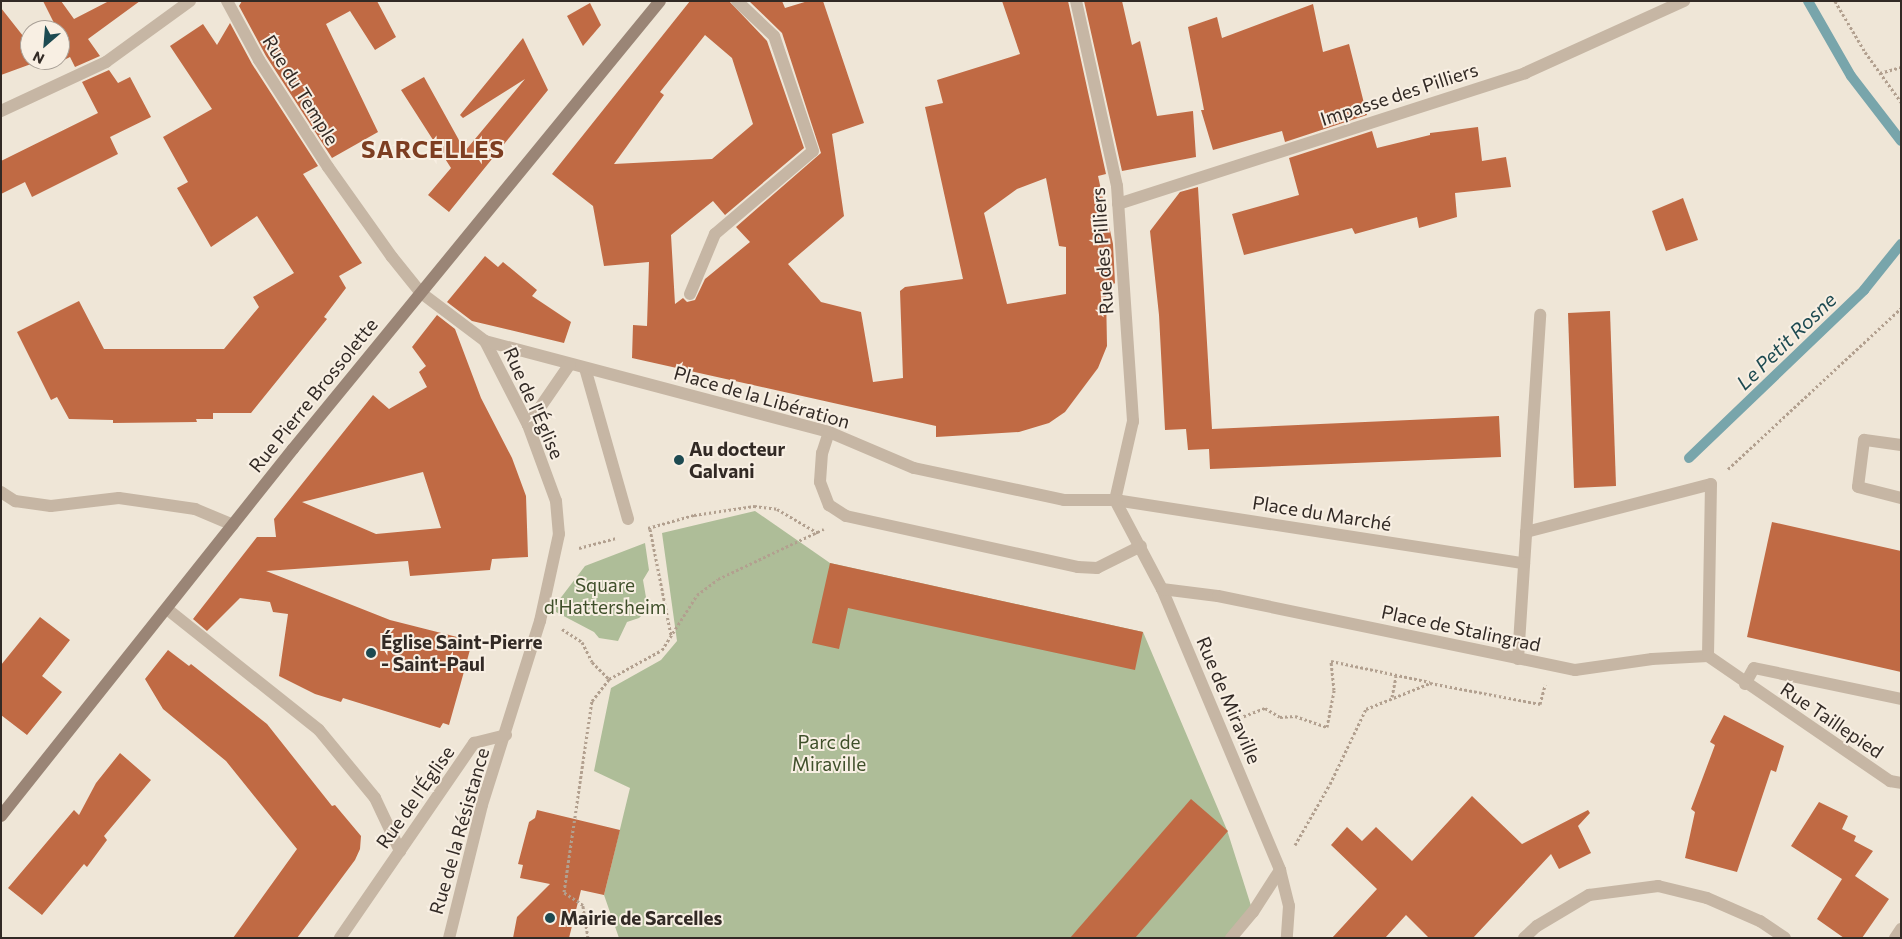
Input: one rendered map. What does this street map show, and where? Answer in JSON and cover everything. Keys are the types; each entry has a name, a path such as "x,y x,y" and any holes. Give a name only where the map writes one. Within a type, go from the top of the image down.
{"main road":[{"name":"Rue Pierre Brossolette","path":"1,816 420,292 660,1"}],"street":[{"path":"1,111 106,62 190,1"},
{"name":"Rue du Temple","path":"227,1 259,60 328,168 420,292"},
{"path":"690,294 715,234 813,152 774,36 737,1"},
{"name":"Rue des Pilliers","path":"1076,1 1117,186 1133,421 1115,500"},
{"name":"Impasse des Pilliers","path":"1118,204 1525,73 1684,1"},
{"name":"Rue de l'Église","path":"340,938 474,743 506,736 540,622 559,534 556,501 528,425 485,341 420,292"},
{"path":"1518,659 1540,315"},
{"name":"Place de la Libération","path":"485,341 828,432 914,468 1064,500 1115,500"},
{"path":"528,425 570,364"},
{"path":"585,368 628,519"},
{"path":"828,432 822,453 820,482 829,505 846,516 1078,568 1097,568 1141,546 1115,500"},
{"path":"1901,445 1864,440 1858,487 1901,498"},
{"path":"1526,532 1711,484 1708,656 1745,684 1754,668 1901,698"},
{"path":"1,492 15,501 52,506 120,498 186,508 233,525"},
{"name":"Place du Marché","path":"1115,500 1524,563"},
{"name":"Rue de Miraville","path":"1141,546 1162,589 1280,870 1289,906 1287,938"},
{"name":"Place de Stalingrad","path":"1162,589 1218,596 1575,670 1652,659 1708,656"},
{"path":"167,609 319,730 375,798 400,851"},
{"name":"Rue Taillepied","path":"1745,684 1890,781 1901,783"},
{"name":"Rue de la Résistance","path":"449,938 482,805 506,736"},
{"path":"1231,938 1253,912 1280,870"},
{"path":"1524,938 1537,926 1590,895 1658,886 1707,898 1760,921 1785,938"},
{"path":"1895,938 1901,929"}],"path":[{"path":"1835,1 1880,73 1901,102"},
{"path":"1880,73 1901,68"},
{"path":"1711,484 1901,308"},
{"path":"641,530 694,515 754,506 778,509 818,533"},
{"path":"588,938 583,905 564,892 592,701 609,679 662,650 697,595 718,579 818,533 846,516"},
{"path":"650,528 671,636"},
{"path":"554,556 623,535"},
{"path":"540,622 564,630 582,642 592,662 609,679"},
{"path":"1218,725 1265,708 1280,717 1295,716 1327,727 1334,690 1331,661 1396,676 1540,704 1550,665"},
{"path":"1392,698 1396,676"},
{"path":"1280,870 1330,784 1366,709 1430,682"}],"green space":[{"name":"Parc de Miraville","path":"755,511 830,563 1143,632 1227,830 1253,912 1231,938 619,938 604,895 630,788 594,771 611,688 661,660 677,641 662,533"},
{"name":"Square d'Hattersheim","path":"645,543 649,570 643,580 648,609 639,618 627,622 618,641 599,638 594,632 556,612 556,604 585,566"}],"building":[{"path":"43,1 61,1 74,19 109,1 140,1 88,39 100,56 75,67 70,57 70,20 52,20"},
{"path":"242,1 377,1 396,37 375,50 350,11 326,24 378,132 332,158 266,56 239,6"},
{"path":"690,1 729,1 767,41 804,148 725,215 713,201 671,235 675,304 683,298 687,302 695,300 705,279 750,242 736,227 821,153 782,33 749,1 782,1 785,8 808,1 823,1 864,123 832,134 844,216 788,264 821,302 861,312 873,382 903,378 900,291 905,287 963,279 925,107 943,103 937,80 1020,54 1002,1 1068,1 1106,174 1098,176 1113,244 1115,283 1106,291 1107,346 1098,368 1065,412 1049,423 1019,432 936,437 936,426 632,358 633,325 647,326 649,262 604,266 593,206 552,174","holes":["705,35 732,58 753,124 712,159 614,164 664,95 660,92","1046,178 1059,246 1066,247 1066,294 1007,304 984,213 1017,189"]},
{"path":"1084,1 1122,1 1132,45 1140,41 1157,116 1193,111 1196,157 1122,171"},
{"path":"590,3 601,25 583,46 567,16"},
{"path":"1313,4 1323,52 1349,44 1367,115 1285,142 1282,131 1213,150 1201,110 1204,110 1188,27 1217,17 1222,38"},
{"path":"1,8 20,32 20,68 1,75"},
{"path":"230,23 252,64 318,166 303,174 362,263 339,276 346,288 324,317 327,319 251,413 213,413 213,419 196,419 197,422 113,423 113,420 69,419 57,397 51,400 17,332 79,301 104,349 224,349 259,307 253,297 294,273 257,216 211,247 177,188 188,182 163,137 212,109 170,46 203,24 217,45"},
{"path":"523,38 548,90 449,212 428,195 451,168 401,90 424,77 465,151 525,79 463,118 460,115"},
{"path":"109,70 118,83 130,77 151,117 110,137 118,154 32,197 25,182 1,194 1,161 98,113 82,82"},
{"path":"1478,127 1482,161 1506,157 1511,187 1455,193 1457,217 1419,228 1417,217 1355,234 1352,228 1244,255 1232,214 1299,195 1289,158 1372,131 1377,148 1430,135 1430,133"},
{"path":"1198,187 1212,429 1499,416 1501,457 1210,469 1209,449 1188,450 1186,429 1165,430 1159,315 1150,231 1180,192"},
{"path":"1683,198 1698,240 1666,251 1652,211"},
{"path":"485,256 498,267 503,262 537,290 532,296 571,322 564,343 472,321 447,302"},
{"path":"1610,311 1616,486 1574,488 1568,313"},
{"path":"437,315 455,329 481,398 512,458 526,496 528,557 492,559 490,570 410,576 408,561 266,571 390,620 465,639 464,644 471,646 460,686 449,725 443,723 440,728 343,698 341,702 315,694 279,676 288,614 273,612 270,602 240,598 207,631 193,619 257,537 276,537 274,519 373,395 389,409 427,387 419,372 426,366 412,347","holes":["423,472 441,528 376,534 302,502"]},
{"path":"1772,522 1901,551 1901,672 1747,637"},
{"path":"830,563 1143,632 1135,670 848,608 839,649 812,643"},
{"path":"40,617 70,640 42,676 62,692 27,735 1,715 1,665"},
{"path":"168,650 189,666 191,664 267,724 332,806 335,805 361,836 360,849 355,860 297,938 233,938 297,849 226,761 163,709 145,679"},
{"path":"1724,715 1784,746 1776,772 1771,770 1737,872 1685,858 1695,812 1691,809 1715,745 1710,742"},
{"path":"120,753 151,780 104,836 107,840 87,867 84,864 42,915 8,888 74,810 79,815 96,783"},
{"path":"1472,796 1522,844 1588,810 1590,813 1578,826 1591,853 1559,869 1551,854 1473,938 1429,938 1406,915 1385,938 1332,938 1377,889 1331,845 1347,827 1362,841 1376,827 1412,861"},
{"path":"1191,799 1228,831 1135,938 1070,938"},
{"path":"1819,802 1848,816 1842,829 1856,836 1854,841 1873,851 1855,876 1889,899 1862,938 1844,938 1817,919 1842,879 1791,846"},
{"path":"537,810 620,830 604,895 581,890 569,938 513,938 517,917 550,884 520,878 523,865 518,864 529,822 535,818"}],"waterway":[{"name":"Le Petit Rosne","path":"1808,1 1851,76 1901,141"},
{"name":"Le Petit Rosne","path":"1689,458 1864,290 1901,244"}],"place":[{"name":"Au docteur Galvani","path":"679,460"},
{"name":"Église Saint-Pierre - Saint-Paul","path":"371,653"},
{"name":"Mairie de Sarcelles","path":"550,918"}],"district":[{"name":"SARCELLES","path":"433,149"}]}
